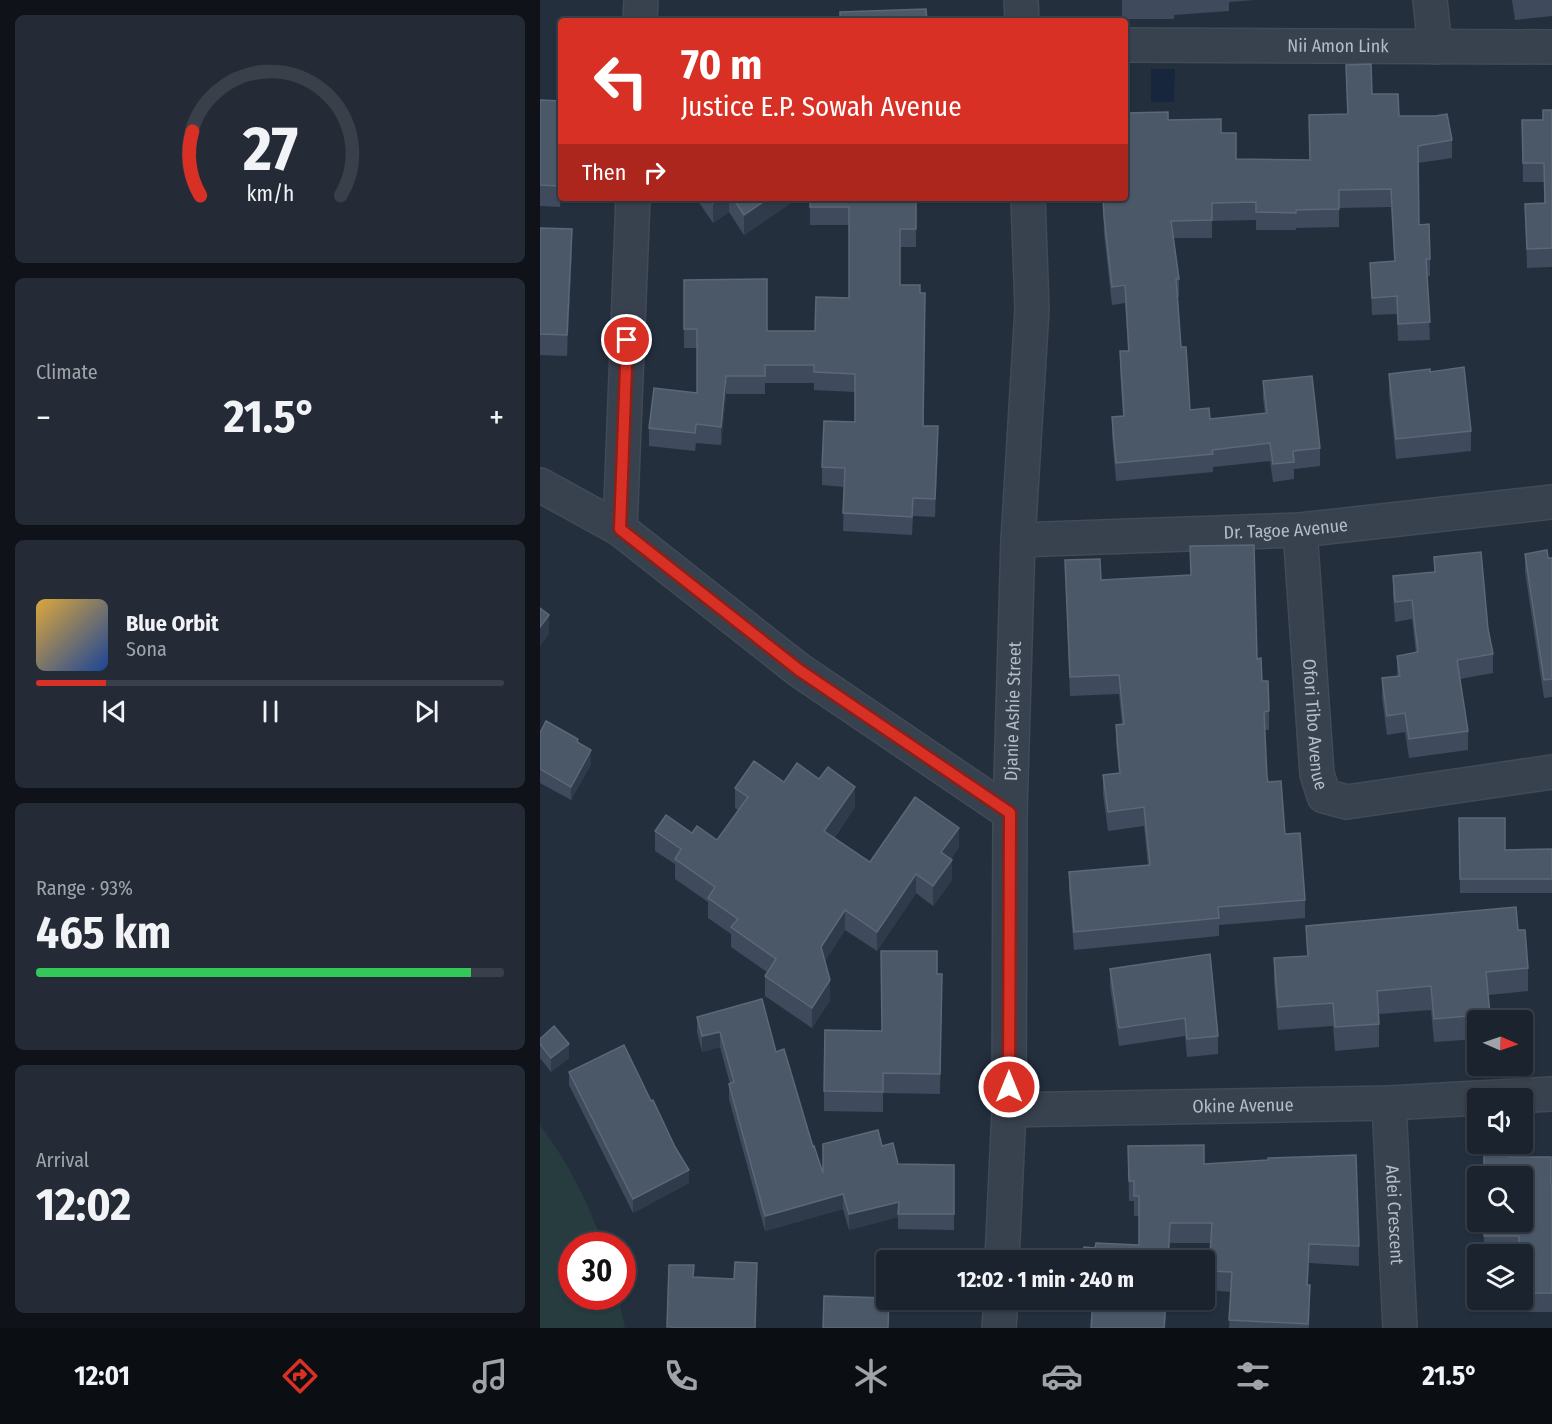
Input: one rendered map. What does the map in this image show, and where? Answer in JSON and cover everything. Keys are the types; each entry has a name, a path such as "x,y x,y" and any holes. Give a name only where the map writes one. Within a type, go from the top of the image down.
{"street":[{"path":"640,18 641,0"},
{"path":"1021,0 1022,18"},
{"path":"1430,0 1435,46"},
{"name":"Nii Amon Link","path":"1128,45 1552,47"},
{"path":"620,529 633,201"},
{"name":"Djanie Ashie Street","path":"1002,1250 1009,1110 1010,813 1018,540 1032,309 1028,201"},
{"path":"540,485 620,529 799,670 1010,813"},
{"name":"Dr. Tagoe Avenue","path":"1018,540 1300,530 1552,502"},
{"name":"Ofori Tibo Avenue","path":"1300,530 1317,774 1324,796 1347,802 1552,772"},
{"name":"Okine Avenue","path":"1533,1095 1552,1094"},
{"name":"Okine Avenue","path":"1009,1110 1389,1103 1467,1099"},
{"name":"Adei Crescent","path":"1389,1103 1400,1328"},
{"path":"999,1328 1000,1310"}],"green space":[{"path":"540,1125 576,1183 598,1232 558,1232 558,1310 621,1310 625,1328 540,1328"}],"water":[{"path":"1151,69 1175,69 1174,102 1151,102"}],"building":[{"path":"926,9 927,18 840,18 840,12"},
{"path":"1371,64 1372,94 1398,94 1399,116 1447,114 1452,140 1418,146 1419,225 1429,224 1430,259 1426,259 1430,322 1398,324 1397,296 1372,298 1370,263 1395,261 1391,189 1339,190 1339,209 1296,210 1296,213 1256,212 1256,202 1212,203 1212,220 1171,221 1179,279 1176,279 1181,347 1186,347 1190,410 1209,408 1210,419 1267,413 1263,381 1312,376 1320,448 1293,451 1294,462 1273,464 1270,443 1212,450 1213,454 1116,463 1112,417 1124,416 1120,351 1129,351 1125,285 1112,287 1103,201 1128,201 1128,113 1168,112 1168,120 1221,119 1221,133 1236,133 1236,159 1310,160 1309,115 1348,114 1346,65"},
{"path":"540,100 558,101 558,186 540,185"},
{"path":"1543,110 1552,110 1552,248 1527,249 1525,204 1545,203 1544,163 1523,163 1522,120 1543,120"},
{"path":"735,201 765,201 744,215"},
{"path":"810,201 916,201 916,229 900,229 900,285 920,285 920,293 925,293 923,426 938,426 935,499 913,498 912,517 843,513 845,468 822,467 824,421 855,422 855,374 814,372 814,365 765,365 765,376 726,376 721,427 696,424 695,433 649,428 654,388 697,393 697,329 684,329 684,280 767,279 767,331 815,331 816,297 849,298 849,207 810,207"},
{"path":"540,228 572,229 567,335 540,334"},
{"path":"1464,367 1471,431 1396,439 1389,374 1430,369 1430,372"},
{"path":"1254,545 1257,659 1261,658 1262,681 1268,681 1269,711 1264,712 1267,777 1268,782 1281,781 1285,834 1300,833 1305,900 1218,907 1219,918 1074,932 1069,872 1150,865 1144,807 1108,812 1103,775 1120,773 1116,725 1124,724 1119,675 1070,677 1065,560 1100,559 1101,580 1191,575 1190,546"},
{"path":"1547,550 1548,558 1552,558 1552,679 1544,680 1525,554"},
{"path":"1481,552 1488,629 1493,654 1457,660 1468,731 1409,739 1405,713 1387,716 1382,678 1400,676 1397,656 1418,652 1412,600 1395,602 1393,576 1435,572 1434,557"},
{"path":"540,608 549,615 540,627"},
{"path":"546,721 578,739 577,742 591,750 571,787 540,769 540,733"},
{"path":"754,761 784,782 797,763 819,779 828,767 855,787 824,831 870,862 915,797 959,828 941,852 952,860 933,886 916,874 877,932 845,910 821,947 830,980 812,1008 765,976 776,959 731,927 738,919 708,898 715,887 675,859 681,849 655,831 666,815 692,833 697,826 717,840 748,797 735,788"},
{"path":"1459,818 1505,818 1505,850 1552,849 1552,879 1460,879"},
{"path":"1516,907 1518,930 1525,930 1528,968 1486,972 1490,1010 1467,1010 1467,1016 1434,1019 1431,986 1377,991 1379,1024 1335,1027 1333,1003 1278,1007 1274,958 1308,956 1306,926"},
{"path":"881,951 937,951 937,974 942,974 940,1074 883,1073 883,1092 824,1091 825,1030 882,1031"},
{"path":"1210,954 1218,1036 1187,1039 1185,1018 1119,1028 1110,969"},
{"path":"762,999 776,1052 784,1049 823,1173 823,1144 878,1130 882,1146 893,1143 898,1164 954,1165 954,1214 898,1214 899,1202 849,1214 843,1194 765,1216 729,1084 734,1082 720,1032 702,1036 697,1017"},
{"path":"554,1026 569,1044 551,1058 540,1044 540,1039"},
{"path":"624,1045 651,1101 653,1100 675,1147 689,1170 633,1199 569,1072"},
{"path":"1204,1145 1204,1164 1268,1160 1268,1158 1356,1155 1359,1246 1309,1244 1308,1324 1229,1320 1232,1272 1215,1271 1215,1250 1210,1250 1212,1223 1170,1223 1169,1250 1084,1250 1084,1247 1095,1248 1096,1243 1139,1245 1139,1196 1134,1196 1134,1181 1129,1181 1128,1146"},
{"path":"1484,1154 1509,1154 1509,1157 1551,1157 1552,1293 1533,1293 1533,1244 1519,1244 1519,1236 1484,1236 1484,1232 1533,1232 1533,1166 1484,1166"},
{"path":"735,1262 757,1263 755,1328 667,1327 669,1265 694,1265 693,1277 734,1279"},
{"path":"824,1296 876,1298 876,1310 889,1310 888,1328 823,1328"},
{"path":"1092,1310 1165,1310 1164,1328 1091,1328"}],"route":[{"path":"627,340 620,529 799,670 1010,813 1009,1087"}]}
